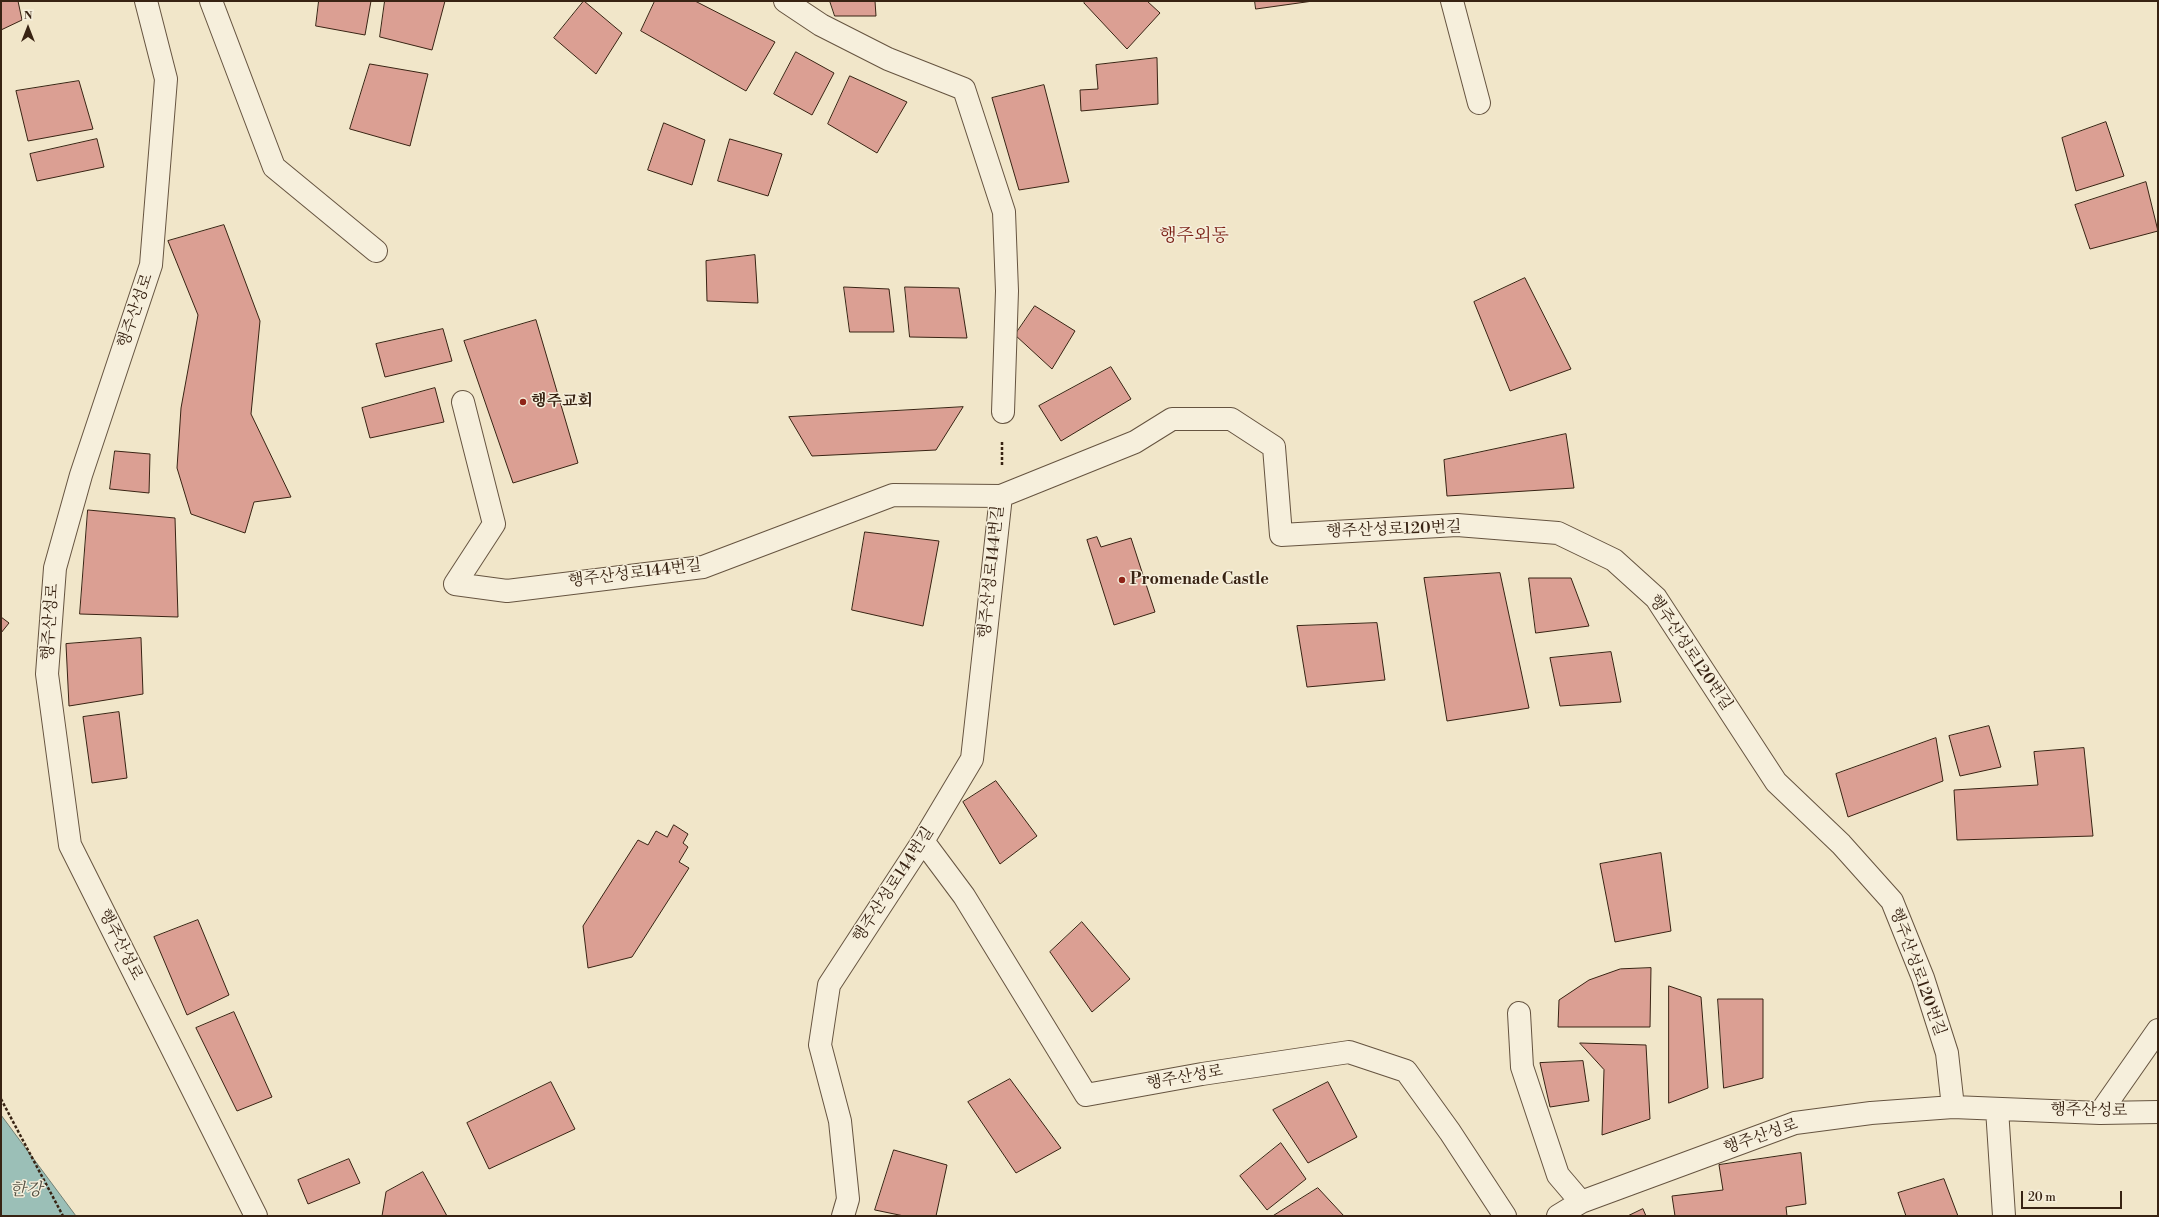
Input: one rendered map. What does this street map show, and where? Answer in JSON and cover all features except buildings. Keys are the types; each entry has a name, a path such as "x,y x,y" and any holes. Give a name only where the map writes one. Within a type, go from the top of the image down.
{"street":[{"name":"행주산성로","path":"146,1 166,79 151,265 80,476 56,568 48,674 70,845 256,1216"},
{"path":"211,1 274,167 376,252"},
{"path":"785,1 821,25 888,60 964,89 1004,212 1007,291 1003,412"},
{"path":"1452,1 1478,103"},
{"name":"행주산성로144번길","path":"463,402 494,524 455,584 507,590 703,567 892,494 1001,496 972,759 923,841 829,985 820,1045 840,1121 848,1199 843,1216"},
{"name":"행주산성로120번길","path":"1001,496 1136,442 1172,419 1231,419 1274,447 1281,535 1457,525 1558,533 1614,560 1656,598 1776,782 1841,844 1892,901 1923,978 1947,1053 1953,1107"},
{"name":"행주산성로","path":"923,841 964,896 1086,1095 1202,1074 1349,1052 1406,1071 1450,1132 1505,1216"},
{"path":"1519,1013 1522,1067 1558,1176 1581,1202"},
{"path":"2100,1113 2158,1030"},
{"name":"행주산성로","path":"1558,1216 1581,1202 1795,1123 1871,1113 1953,1107 2100,1113 2158,1112"},
{"path":"1997,1109 2004,1216"}],"path":[{"path":"1001,496 1003,412"},
{"path":"1,1099 63,1216"}],"water":[{"name":"한강","path":"1,1115 76,1216 1,1216"}],"place":[{"name":"행주교회","path":"523,402"},
{"name":"Promenade Castle","path":"1122,580"}],"district":[{"name":"행주외동","path":"1194,237"}]}
